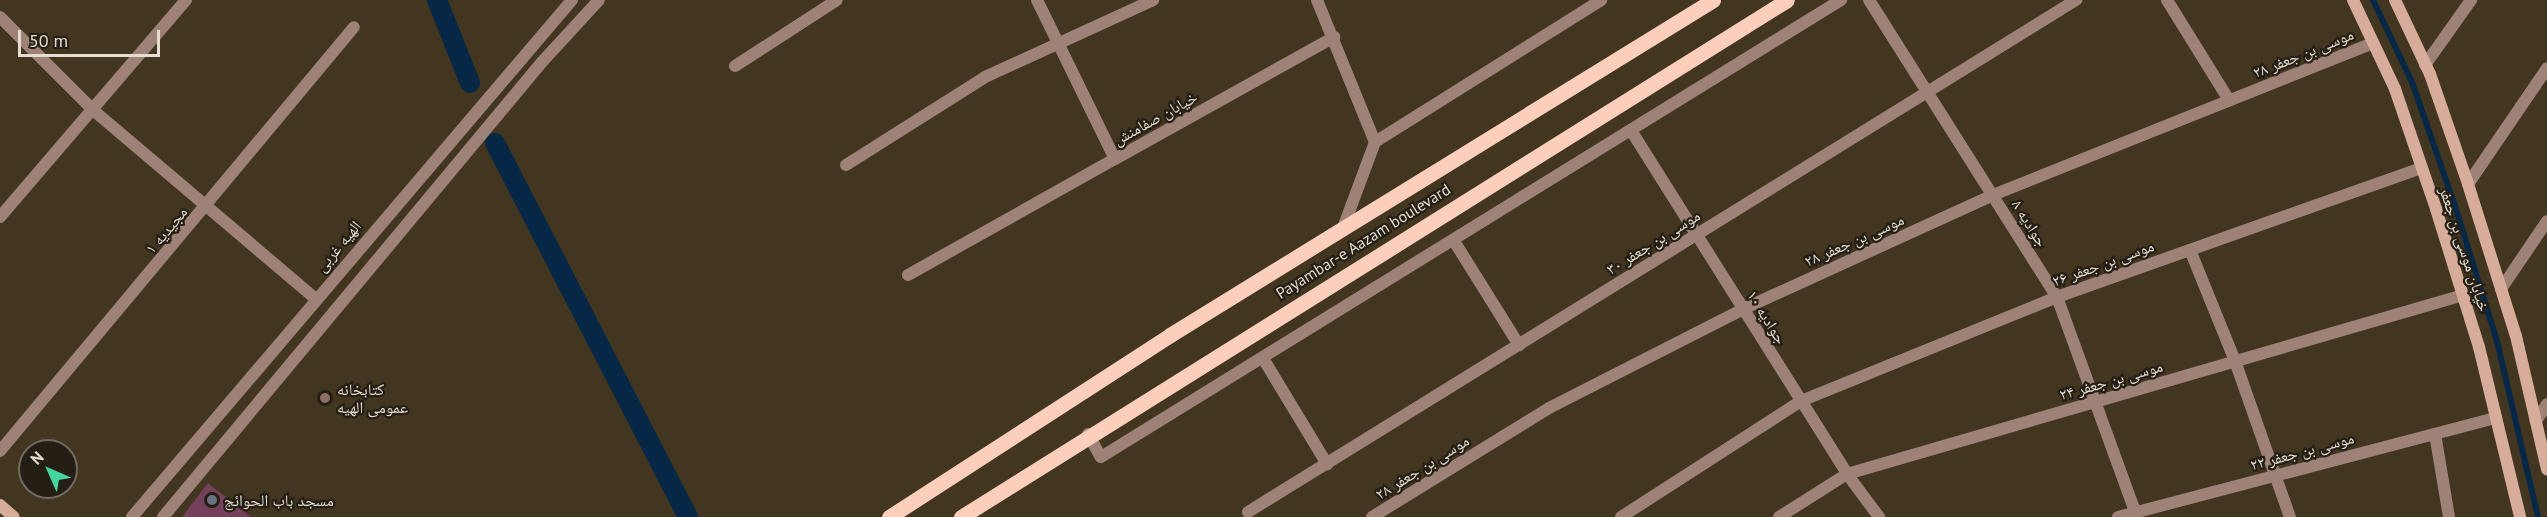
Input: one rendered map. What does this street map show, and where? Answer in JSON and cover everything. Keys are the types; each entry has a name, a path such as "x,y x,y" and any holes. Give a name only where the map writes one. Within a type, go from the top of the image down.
{"main road":[{"name":"Payambar-e Aazam boulevard","path":"889,517 1343,228 1713,0"},
{"name":"Payambar-e Aazam boulevard","path":"961,517 1088,434 1787,0"},
{"name":"خیابان موسی بن جعفر","path":"2353,0 2373,43 2422,168 2463,295 2520,517"},
{"name":"خیابان موسی بن جعفر","path":"2395,0 2425,64 2468,184 2501,289 2547,469"},
{"path":"0,505 14,517"}],"street":[{"path":"0,218 186,0"},
{"name":"الهیه غربی","path":"132,517 315,298 572,0"},
{"path":"163,517 534,71 599,0"},
{"path":"735,66 837,0"},
{"name":"خیابان صفامنش","path":"1037,0 1056,43 1115,159 1334,37"},
{"path":"846,165 985,76 1153,0"},
{"path":"1317,0 1375,142"},
{"path":"1343,228 1375,142 1601,0"},
{"path":"1088,434 1101,457 1264,360 1841,0"},
{"name":"جوادیه ۸","path":"1869,0 2057,297 2136,515"},
{"name":"موسی بن جعفر ۳۰","path":"1248,512 2076,0"},
{"path":"2167,0 2229,100"},
{"path":"2425,64 2471,0"},
{"path":"0,17 93,110 315,298"},
{"name":"مجیدیه ۱","path":"0,450 208,206 354,27"},
{"name":"موسی بن جعفر ۲۸","path":"1372,517 1549,408 1743,309 1993,195 2373,43"},
{"path":"2468,184 2547,68"},
{"name":"جوادیه ۱۰","path":"1632,132 1847,474 1879,517"},
{"path":"909,275 1115,159"},
{"name":"موسی بن جعفر ۲۶","path":"1621,517 1801,401 2057,297 2422,168"},
{"path":"2501,289 2547,221"},
{"path":"1454,241 1519,345"},
{"path":"2190,250 2235,361 2290,517"},
{"name":"موسی بن جعفر ۲۴","path":"1779,517 1847,474 2463,295"},
{"path":"1264,360 1327,464"},
{"path":"2536,421 2547,404"},
{"name":"موسی بن جعفر ۲۲","path":"2118,517 2136,515 2496,417"},
{"path":"2435,434 2449,517"}],"building":[{"name":"مسجد باب الحوائج","path":"208,483 251,517 182,517"}],"waterway":[{"path":"437,0 470,83"},
{"path":"2373,0 2412,82 2454,203 2497,341 2538,517"},
{"path":"495,143 688,517"}],"place":[{"name":"کتابخانه عمومی الهیه","path":"325,398"},
{"name":"مسجد باب الحوائج","path":"212,500"}]}
